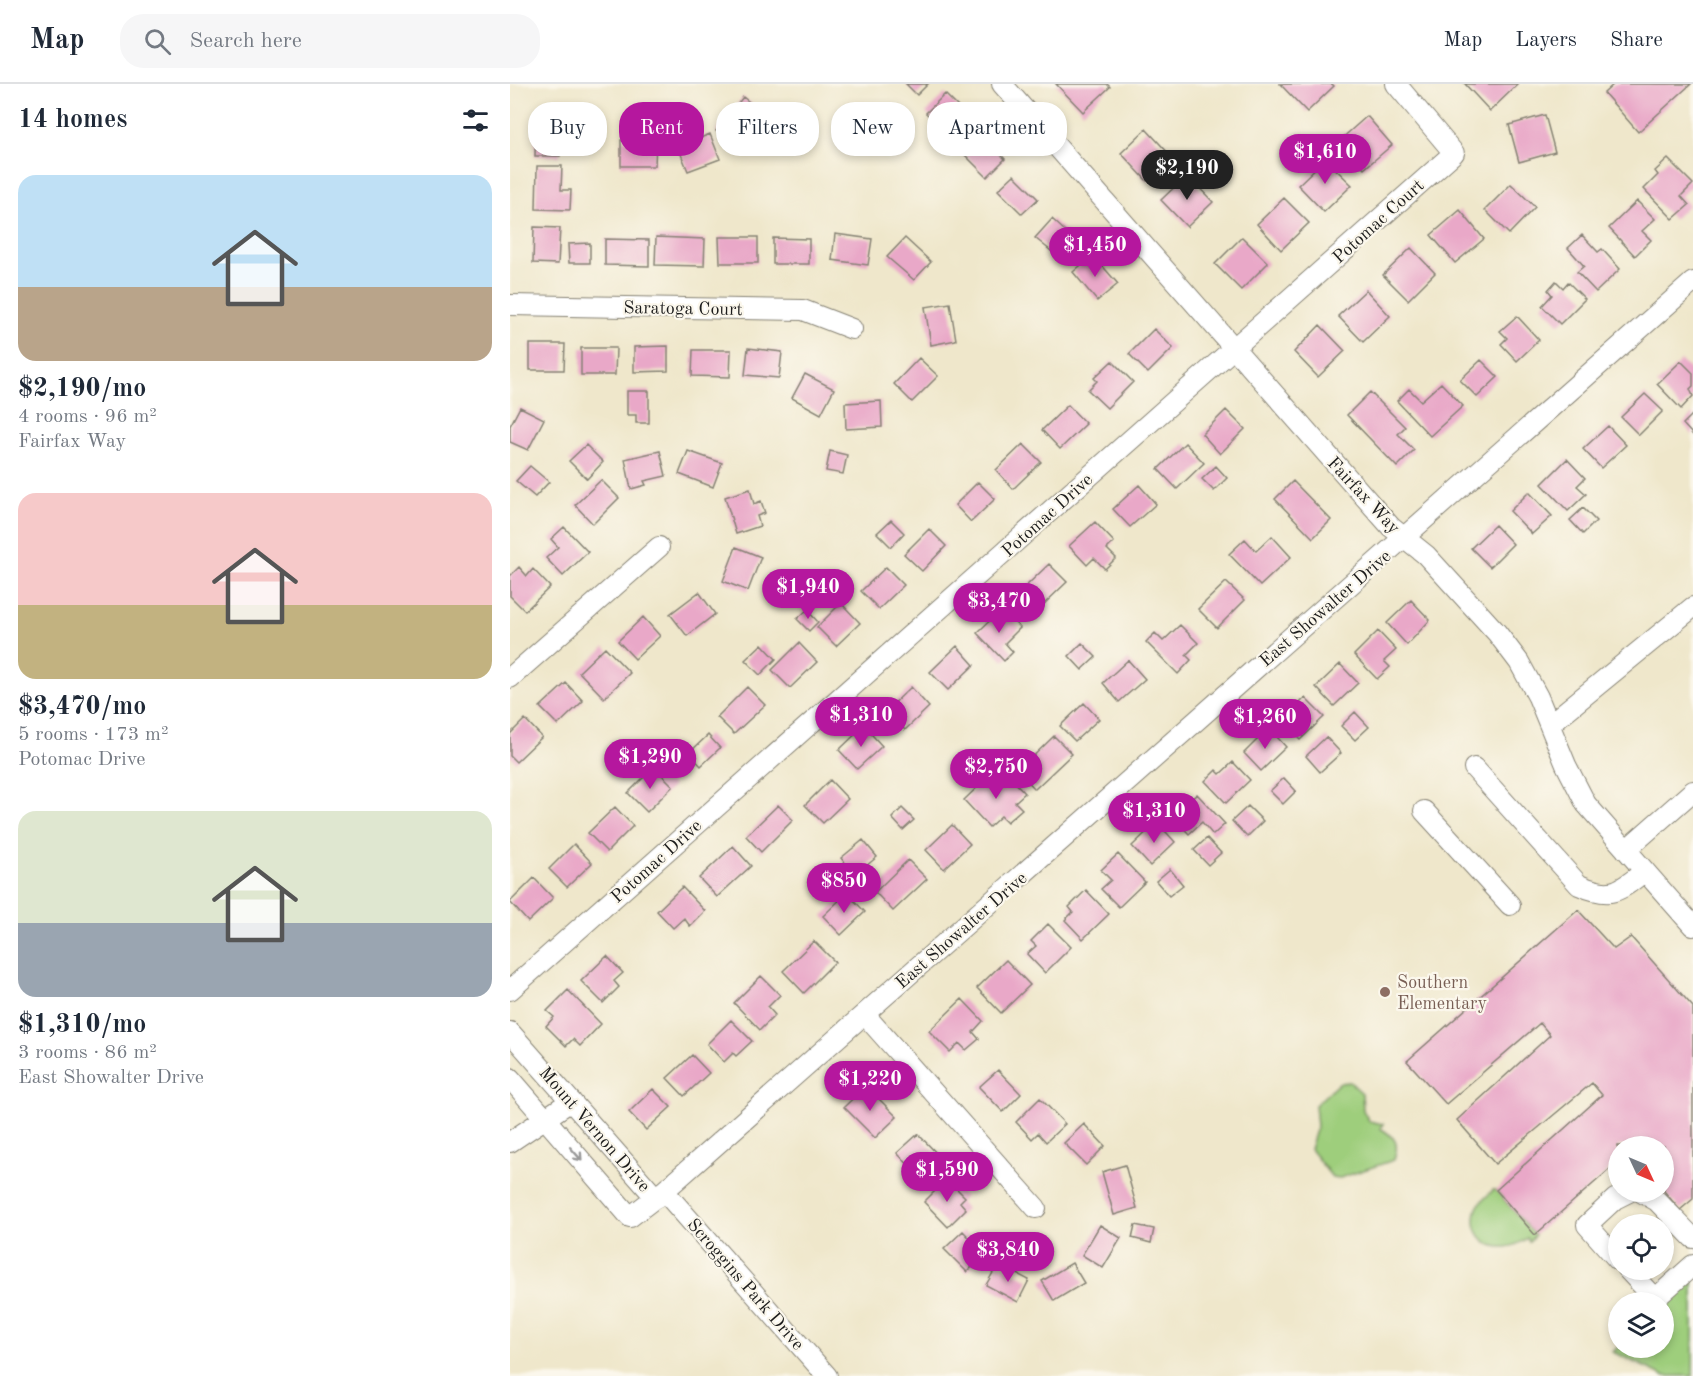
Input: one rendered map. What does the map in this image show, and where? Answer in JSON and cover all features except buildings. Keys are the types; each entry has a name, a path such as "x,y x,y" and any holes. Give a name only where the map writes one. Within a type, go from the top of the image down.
{"street":[{"name":"Fairfax Way","path":"1002,84 1391,527 1426,555 1497,633 1519,662 1586,804 1693,926"},
{"name":"Potomac Court","path":"1234,349 1454,153 1395,84"},
{"name":"East Showalter Drive","path":"630,1217 660,1195 865,1015 1693,282"},
{"name":"Saratoga Court","path":"510,305 803,310 852,329"},
{"name":"Potomac Drive","path":"510,990 1234,349"},
{"path":"510,678 659,547"},
{"path":"1550,724 1693,607"},
{"path":"1474,768 1579,885 1598,893 1610,894 1622,889 1645,871"},
{"path":"1626,850 1693,791"},
{"path":"1424,811 1510,906"},
{"path":"865,1015 1036,1208"},
{"name":"Mount Vernon Drive","path":"510,1032 660,1195"},
{"name":"Mount Vernon Drive","path":"510,1078 630,1217"},
{"path":"510,1142 572,1101"},
{"name":"Scroggins Park Drive","path":"660,1195 827,1376"},
{"path":"1608,1249 1587,1225 1612,1202"},
{"path":"1656,1202 1681,1225"},
{"path":"1637,1280 1655,1299 1693,1265"}],"green space":[{"path":"1350,1082 1362,1093 1363,1110 1369,1121 1383,1124 1380,1128 1395,1141 1396,1154 1394,1160 1340,1178 1332,1177 1310,1149 1317,1127 1315,1105 1339,1083"},
{"path":"1493,1190 1496,1190 1535,1235 1529,1241 1527,1238 1507,1247 1488,1243 1481,1238 1475,1220 1477,1208"},
{"path":"1693,1281 1693,1376 1664,1376 1626,1358 1674,1358 1674,1298"}],"place":[{"name":"Southern Elementary","path":"1385,992"}]}
